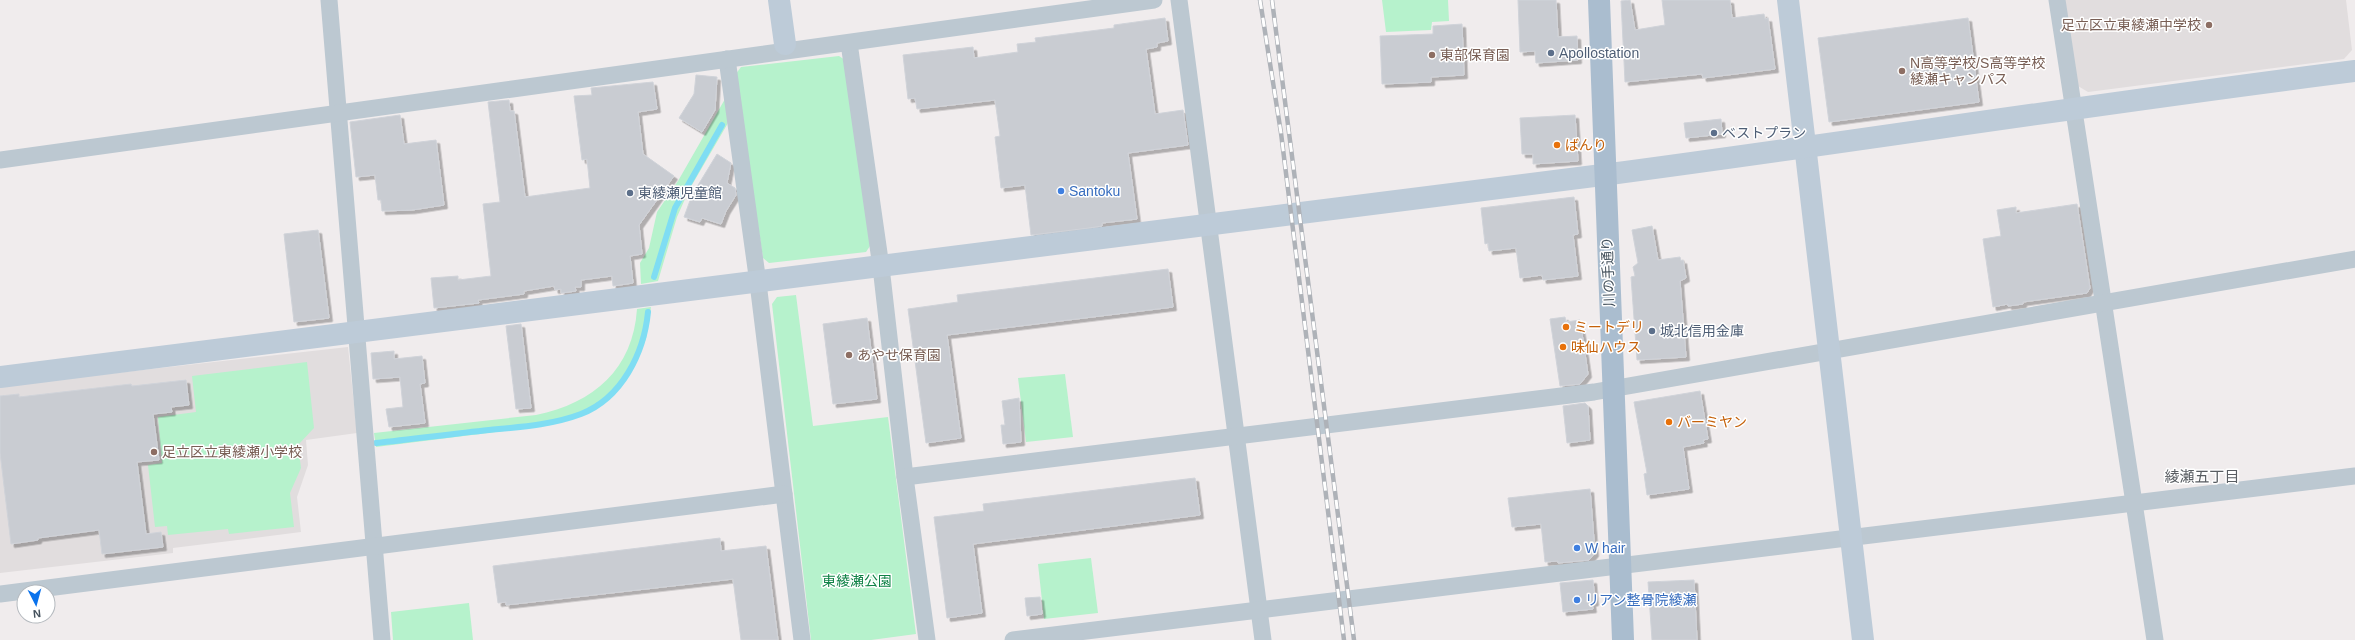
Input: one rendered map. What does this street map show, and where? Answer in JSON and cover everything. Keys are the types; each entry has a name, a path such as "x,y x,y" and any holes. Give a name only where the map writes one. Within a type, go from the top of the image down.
{"main road":[{"name":"川の手通り","path":"1599,0 1623,640"}],"street":[{"path":"329,0 382,640"},
{"path":"780,0 785,48"},
{"path":"0,160 727,59 785,48 849,43 1066,6 1154,0"},
{"path":"1178,0 1210,226 1262,640"},
{"path":"1788,0 1863,640"},
{"path":"2057,0 2102,303 2155,640"},
{"path":"849,43 881,267 905,477 927,640"},
{"path":"727,59 758,283 802,640"},
{"path":"0,377 1210,226 1605,174 2355,71"},
{"path":"905,477 1236,437 1613,388 2355,259"},
{"path":"1013,640 2355,476"},
{"path":"0,594 784,494"}],"shaded area":[{"name":"足立区立東綾瀬中学校","path":"2065,0 2346,0 2352,50 2344,59 2088,92 2078,86"},
{"name":"足立区立東綾瀬小学校","path":"348,347 357,433 306,440 308,465 297,497 301,532 173,548 173,553 0,573 0,386"}],"green space":[{"path":"1382,0 1448,0 1449,21 1432,22 1431,30 1386,32"},
{"path":"839,56 845,60 870,246 866,252 769,263 763,258 735,75 741,67"},
{"path":"725,99 728,123 689,190 677,217 658,281 641,284 640,263 649,248 657,212 678,181"},
{"name":"東綾瀬公園","path":"796,295 813,426 888,417 916,634 871,640 811,640 772,304 777,297"},
{"path":"651,307 646,339 635,366 615,392 590,411 551,425 376,447 374,433 536,415 576,402 607,380 619,366 628,349 634,330 637,309"},
{"path":"307,362 314,428 298,445 301,468 290,493 294,527 229,534 228,529 168,535 167,526 155,527 148,465 162,463 158,417 196,412 192,376"},
{"path":"1065,374 1073,437 1026,442 1018,378"},
{"path":"1091,558 1098,613 1044,619 1038,564"},
{"path":"469,603 473,640 393,640 391,612"}],"building":[{"path":"1518,0 1556,0 1558,37 1577,36 1578,60 1536,63 1535,51 1520,52"},
{"path":"1630,0 1635,30 1665,25 1662,0 1730,0 1732,18 1764,14 1765,19 1768,18 1775,69 1703,78 1702,74 1625,82 1621,1"},
{"path":"1165,18 1168,41 1157,43 1157,47 1146,49 1155,114 1183,110 1188,145 1128,153 1137,219 1102,223 1102,226 1089,228 1031,235 1025,185 1001,188 995,137 1000,136 995,100 917,109 915,98 908,99 903,55 973,47 974,58 1018,52 1017,44 1036,42 1035,38 1114,28 1114,25"},
{"path":"1968,18 1979,102 1829,122 1818,38"},
{"path":"1462,24 1464,75 1431,77 1431,82 1382,84 1380,36 1433,34 1433,26"},
{"path":"696,75 717,77 715,110 702,132 679,118 694,94"},
{"path":"653,82 657,109 638,112 643,154 674,176 639,225 642,254 630,256 633,283 613,286 612,276 581,280 581,287 575,287 576,291 561,293 561,289 555,290 554,286 524,291 524,294 478,300 479,303 434,308 431,278 458,276 458,280 491,276 483,204 500,202 488,102 509,100 510,111 514,111 525,197 590,188 587,159 582,160 574,96 592,95 591,88"},
{"path":"400,115 404,144 436,140 444,205 412,210 382,211 381,200 378,200 375,175 356,177 350,122"},
{"path":"1575,115 1578,161 1533,164 1533,154 1522,154 1520,118"},
{"path":"1721,119 1722,134 1686,138 1684,123"},
{"path":"717,154 731,163 727,183 735,188 736,195 726,211 721,224 702,218 700,222 684,217 692,195"},
{"path":"1574,197 1578,234 1573,235 1578,276 1543,280 1542,275 1520,278 1516,248 1489,251 1488,243 1485,244 1481,208"},
{"path":"2077,204 2090,288 2087,293 2023,302 2023,304 2008,306 2008,304 1993,307 1983,239 2001,236 1997,210 2016,207 2016,213"},
{"path":"1652,226 1658,260 1680,257 1681,261 1683,260 1686,278 1680,281 1686,357 1637,360 1631,277 1635,276 1633,267 1638,263 1632,230"},
{"path":"318,230 329,318 294,322 284,234"},
{"path":"1168,269 1173,307 947,335 961,438 926,443 908,309 958,302 957,295"},
{"path":"1565,317 1566,322 1580,320 1588,374 1580,384 1560,386 1550,319"},
{"path":"867,318 877,399 833,404 823,324"},
{"path":"521,324 531,408 516,409 506,326"},
{"path":"394,351 394,359 422,356 425,383 420,384 425,423 389,427 386,409 403,407 400,377 373,379 371,353"},
{"path":"186,380 189,405 171,407 172,412 153,414 159,460 137,462 146,534 161,532 163,547 102,554 99,530 38,538 38,540 11,544 0,453 0,396 19,394 19,397 131,384 132,386"},
{"path":"1700,391 1708,439 1703,440 1704,443 1683,447 1689,489 1647,495 1644,474 1647,473 1634,402"},
{"path":"1019,398 1021,442 1003,444 1001,425 1005,425 1002,401"},
{"path":"1585,403 1588,406 1590,440 1567,443 1563,406"},
{"path":"1195,478 1200,515 973,544 982,613 947,618 934,517 984,511 983,504"},
{"path":"1590,489 1595,553 1589,560 1558,563 1558,561 1545,562 1541,524 1512,527 1508,498"},
{"path":"720,538 721,551 766,546 778,640 741,640 733,579 506,605 506,602 498,603 493,566"},
{"path":"1593,580 1595,602 1592,603 1593,609 1563,612 1560,583"},
{"path":"1694,580 1697,640 1652,640 1648,582"},
{"path":"1040,597 1042,614 1027,616 1025,598"}],"waterway":[{"path":"654,277 675,208 722,125"},
{"path":"376,443 536,425 559,421 581,414 595,407 619,386 636,358 642,343 648,312"}],"railway":[{"path":"1260,0 1281,133 1344,640"},
{"path":"1272,0 1354,640"}],"place":[{"name":"足立区立東綾瀬中学校","path":"2209,25"},
{"name":"Apollostation","path":"1551,53"},
{"name":"東部保育園","path":"1432,55"},
{"name":"N高等学校/S高等学校 綾瀬キャンパス","path":"1902,71"},
{"name":"ベストプラン","path":"1714,133"},
{"name":"ばんり","path":"1557,145"},
{"name":"Santoku","path":"1061,191"},
{"name":"東綾瀬児童館","path":"630,193"},
{"name":"ミートデリ","path":"1566,327"},
{"name":"城北信用金庫","path":"1652,331"},
{"name":"味仙ハウス","path":"1563,347"},
{"name":"あやせ保育園","path":"849,355"},
{"name":"バーミヤン","path":"1669,422"},
{"name":"足立区立東綾瀬小学校","path":"154,452"},
{"name":"W hair","path":"1577,548"},
{"name":"リアン整骨院綾瀬","path":"1577,600"}],"district":[{"name":"綾瀬五丁目","path":"2202,476"}]}
